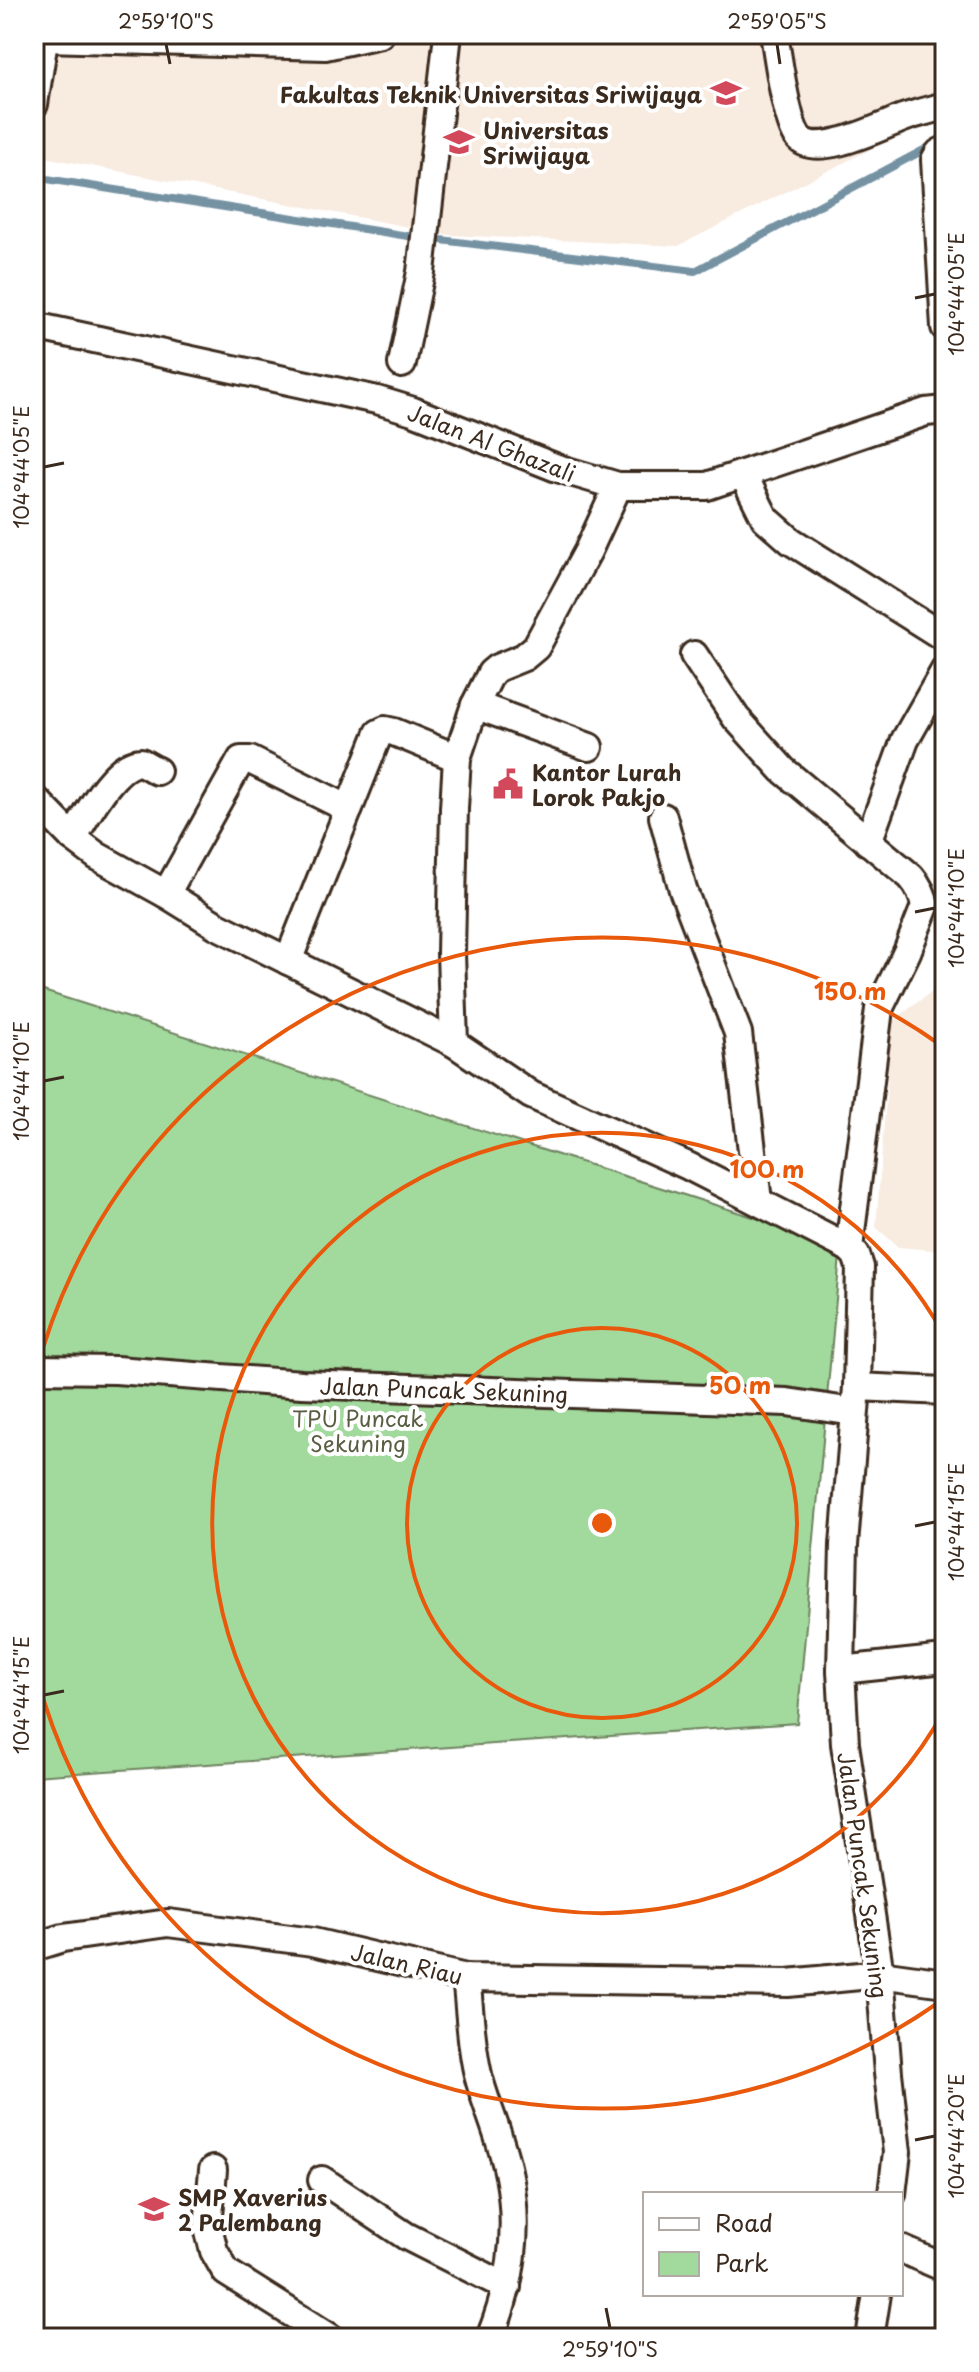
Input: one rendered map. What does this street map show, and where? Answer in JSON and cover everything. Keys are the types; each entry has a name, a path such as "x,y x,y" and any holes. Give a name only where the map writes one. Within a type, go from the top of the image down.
{"street":[{"path":"34,104 45,36 325,46 380,34"},
{"path":"402,364 421,272 448,34"},
{"path":"774,34 786,103 797,137 805,142 813,145 845,141 906,117 945,106"},
{"path":"945,150 935,160 945,327"},
{"name":"Jalan Al Ghazali","path":"34,326 377,400 413,411 557,468 618,486 707,486 926,412 945,410"},
{"path":"743,474 765,518 791,541 945,638"},
{"path":"454,1043 451,953 457,758 475,705 491,673 524,657 536,647 588,551 618,486"},
{"name":"Jalan Puncak Sekuning","path":"694,655 736,718 783,770 917,884 925,906 879,1009 854,1258 856,1399 844,1545 841,1670 845,1744 880,1974 897,2152 892,2192"},
{"path":"868,842 905,740 945,670"},
{"path":"475,705 589,747"},
{"path":"288,961 382,731 394,732 457,758"},
{"path":"166,894 241,760 250,760 349,809"},
{"path":"73,838 101,793 128,765 141,762 157,771"},
{"path":"34,798 73,838 97,856 216,925 454,1043 531,1095 758,1201 854,1258"},
{"path":"663,817 683,890 738,1033 758,1201"},
{"name":"Jalan Puncak Sekuning","path":"34,1369 116,1370 302,1384 787,1402 945,1391"},
{"path":"841,1670 945,1659"},
{"name":"Jalan Riau","path":"34,1947 63,1938 168,1923 313,1942 466,1978 788,1983 880,1974 945,1983"},
{"path":"466,1978 479,2079 509,2173 513,2200 514,2249 507,2287 490,2338"},
{"path":"213,2170 208,2227 214,2251 226,2272 331,2338"},
{"path":"322,2180 406,2236 507,2287"},
{"path":"903,2250 945,2268"},
{"path":"870,2338 877,2296"}],"shaded area":[{"name":"Universitas Sriwijaya","path":"34,34 945,34 945,119 909,130 678,246 450,235 34,155"},
{"path":"945,981 945,1251 898,1247 876,1227 892,1022"}],"green space":[{"name":"TPU Puncak Sekuning","path":"34,988 841,1245 797,1723 34,1776"}],"waterway":[{"path":"34,177 408,236 695,271 935,144"}],"place":[{"name":"Fakultas Teknik Universitas Sriwijaya","path":"726,93"},
{"name":"Universitas Sriwijaya","path":"459,142"},
{"name":"Kantor Lurah Lorok Pakjo","path":"508,784"},
{"name":"SMP Xaverius 2 Palembang","path":"154,2209"}]}
